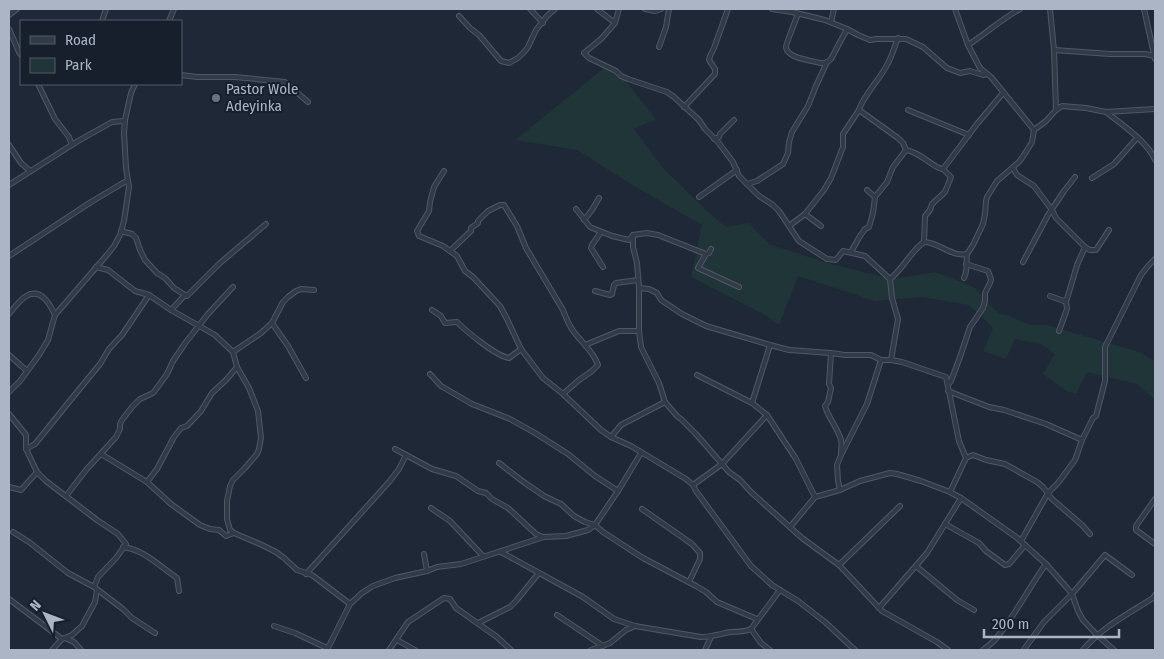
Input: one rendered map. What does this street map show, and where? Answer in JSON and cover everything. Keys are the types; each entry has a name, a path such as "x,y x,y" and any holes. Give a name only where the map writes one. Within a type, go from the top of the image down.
{"street":[{"path":"9,15 17,9"},
{"path":"530,9 542,22"},
{"path":"458,16 479,35 501,61 509,63 525,52 536,30 555,9"},
{"path":"597,9 615,23"},
{"path":"619,9 615,23 601,39 584,53 586,56 628,79 667,92 674,97 699,120 733,162 739,176 779,211 800,241 827,259 836,260 843,250 865,256 890,279 892,298 898,319 891,360"},
{"path":"645,9 654,11 661,9"},
{"path":"659,46 666,27 669,9"},
{"path":"684,107 715,74 710,56 728,9"},
{"path":"772,9 820,18 847,28 870,40 906,39 923,47 947,68 960,73 970,71 983,75 987,74"},
{"path":"831,22 834,9"},
{"path":"955,9 968,45 980,68 991,77 1034,130"},
{"path":"968,45 1020,9"},
{"path":"1050,9 1054,50 1056,110"},
{"path":"1054,50 1110,54 1145,54 1155,57 1144,9"},
{"path":"798,14 786,48 794,56 820,63 827,62 832,59 847,28"},
{"path":"9,29 20,54"},
{"path":"789,226 805,214 831,178 843,147 843,134 887,65 898,38"},
{"path":"747,184 757,181 783,164 788,153 792,132 808,106 827,62"},
{"path":"182,75 235,77 285,82 308,102"},
{"path":"38,85 55,119 69,137 72,145"},
{"path":"9,392 20,381 39,355 48,340 56,315 114,246 122,231 128,187 124,133 125,121 135,85"},
{"path":"943,169 1003,93"},
{"path":"964,278 967,273 967,254 983,224 988,197 997,181 1013,168 1024,155 1032,142 1034,130 1056,110 1062,106 1106,112 1155,109"},
{"path":"860,110 898,138 906,150"},
{"path":"908,110 969,136"},
{"path":"1106,112 1146,145 1155,160"},
{"path":"714,139 734,120"},
{"path":"9,186 72,145 112,122 125,121"},
{"path":"1092,178 1114,164 1137,138"},
{"path":"9,145 20,163 30,172"},
{"path":"906,150 913,151 938,169 943,169 951,177 945,192 932,204 925,216 924,242"},
{"path":"851,252 865,229 869,227 875,196 887,182 893,167 906,150"},
{"path":"1013,168 1017,175 1034,186 1056,218 1085,247 1090,250 1096,250 1110,230"},
{"path":"699,198 737,170"},
{"path":"444,171 434,187 429,211 417,234 421,238 435,243 457,256 465,271 500,306 521,349 543,378 601,430 686,479 693,485 751,566 772,585 798,601 825,622 855,650"},
{"path":"1023,262 1048,215 1075,177"},
{"path":"9,256 128,180"},
{"path":"867,190 875,196"},
{"path":"584,220 599,198"},
{"path":"450,252 488,211 500,204 504,205 574,333 585,345 598,365 563,394"},
{"path":"576,209 590,227 601,232 629,240 633,235 647,233 658,235 706,254"},
{"path":"805,214 821,226"},
{"path":"170,310 220,263 266,224"},
{"path":"122,231 132,234 136,238 145,260 174,288 185,295"},
{"path":"601,232 591,248 603,267"},
{"path":"633,235 639,288 641,347 659,383 665,402 729,472 802,538 839,565 879,608 948,650"},
{"path":"890,279 924,242 930,242 946,251 959,255 967,254"},
{"path":"1059,331 1067,309 1066,301 1074,274 1085,247"},
{"path":"711,249 698,268 739,288"},
{"path":"103,260 108,270"},
{"path":"1021,541 1048,494 1075,460 1082,440 1093,418 1096,416 1105,381 1105,347 1141,275 1155,260"},
{"path":"948,385 970,327 983,308 985,293 991,279 988,271 966,264"},
{"path":"96,267 108,270 135,291 149,295 170,310 215,335 233,352 237,366 249,388 258,411 261,438 256,454 230,486 227,501 227,519 230,530 276,552 297,570 312,575 350,604"},
{"path":"595,291 610,295 615,284 638,280"},
{"path":"66,496 86,470 116,437 122,420 132,407 140,399 154,392 198,326 233,287"},
{"path":"639,288 649,289 657,294 661,300 682,314 706,326 770,345 789,350 845,355 871,355 881,360 891,360 926,369 946,377 959,441 966,458"},
{"path":"233,352 272,323 288,297 301,289 314,290"},
{"path":"9,314 28,294 36,293 46,298 56,315"},
{"path":"26,449 36,444 74,398 109,349 122,335 149,295"},
{"path":"1050,296 1066,301"},
{"path":"432,310 441,316 445,323 457,322 470,335 503,356 509,358 521,349"},
{"path":"272,323 288,346 306,378"},
{"path":"585,345 619,330 639,331"},
{"path":"752,403 770,345"},
{"path":"831,353 829,384 831,388 828,402 825,406 827,414 837,430 841,441 841,455"},
{"path":"9,355 27,371"},
{"path":"840,490 837,465 867,404 881,360"},
{"path":"147,482 157,469 174,437 181,428 187,426 201,411 212,393 237,366"},
{"path":"430,374 441,386 472,404 535,433 568,454 595,476 618,491"},
{"path":"697,375 752,403 767,415 796,459 815,497"},
{"path":"948,391 989,407 1046,424 1082,440"},
{"path":"611,437 621,425 665,402"},
{"path":"9,414 26,435 26,449 37,472 46,481 118,534 126,544 98,577 95,602 86,621 72,635 64,638 52,650"},
{"path":"693,485 722,464 767,415"},
{"path":"394,449 432,469 456,476 478,491 486,493 492,499 508,508 536,534 544,538"},
{"path":"274,626 295,633 327,649 350,604 362,593 382,582 437,567 461,564 544,538 566,536 588,530 595,525 642,453"},
{"path":"101,454 147,482 171,504 200,525 218,530 226,536"},
{"path":"306,574 389,482 399,469 406,455"},
{"path":"950,492 966,458 973,455 1004,464 1037,482 1052,499 1090,534"},
{"path":"499,463 544,496 560,504 574,516 584,522 595,525 643,558 706,592 717,602 757,619"},
{"path":"9,487 21,490 37,472"},
{"path":"790,527 815,497 840,490 860,481 890,473 921,481 950,492 1021,541 1046,564 1072,594 1081,616 1097,635 1114,650"},
{"path":"879,608 927,553 961,498"},
{"path":"1155,499 1136,526 1136,530 1155,544"},
{"path":"839,565 900,506"},
{"path":"431,508 450,521 483,556"},
{"path":"642,508 692,544 700,553 700,558 689,582"},
{"path":"945,524 979,544 1005,565 1009,564 1025,545"},
{"path":"226,536 230,530"},
{"path":"13,532 29,542 68,573 96,588 117,603 132,618 154,633"},
{"path":"226,536 234,533"},
{"path":"123,547 144,554 177,578 179,590"},
{"path":"500,552 583,597 614,619 634,626 685,635 711,637 747,631 751,629 780,590"},
{"path":"424,554 427,571"},
{"path":"1024,650 1044,622 1072,594 1105,555 1132,575"},
{"path":"983,650 997,638 1046,564"},
{"path":"916,566 957,600 974,610"},
{"path":"478,623 510,607 538,574"},
{"path":"1083,650 1108,626 1153,598 1155,594"},
{"path":"9,598 64,638 74,642"},
{"path":"389,650 408,622 444,598 450,599 456,608 497,637 511,650"},
{"path":"557,615 603,646"},
{"path":"591,650 610,643 634,626"},
{"path":"751,629 761,643 770,650"},
{"path":"72,635 74,642 81,650"},
{"path":"705,650 711,637"},
{"path":"397,640 415,650"}],"green space":[{"path":"609,64 629,85 656,119 634,129 662,167 726,227 749,223 769,244 824,262 891,279 935,272 974,287 998,313 1030,325 1047,325 1139,352 1155,361 1155,400 1137,384 1087,372 1076,394 1066,391 1043,374 1055,354 1041,344 1015,339 1006,359 983,351 993,328 969,305 922,297 875,301 798,276 779,325 763,314 691,277 702,225 634,186 577,150 515,140"}],"place":[{"name":"Pastor Wole Adeyinka","path":"216,98"}]}
